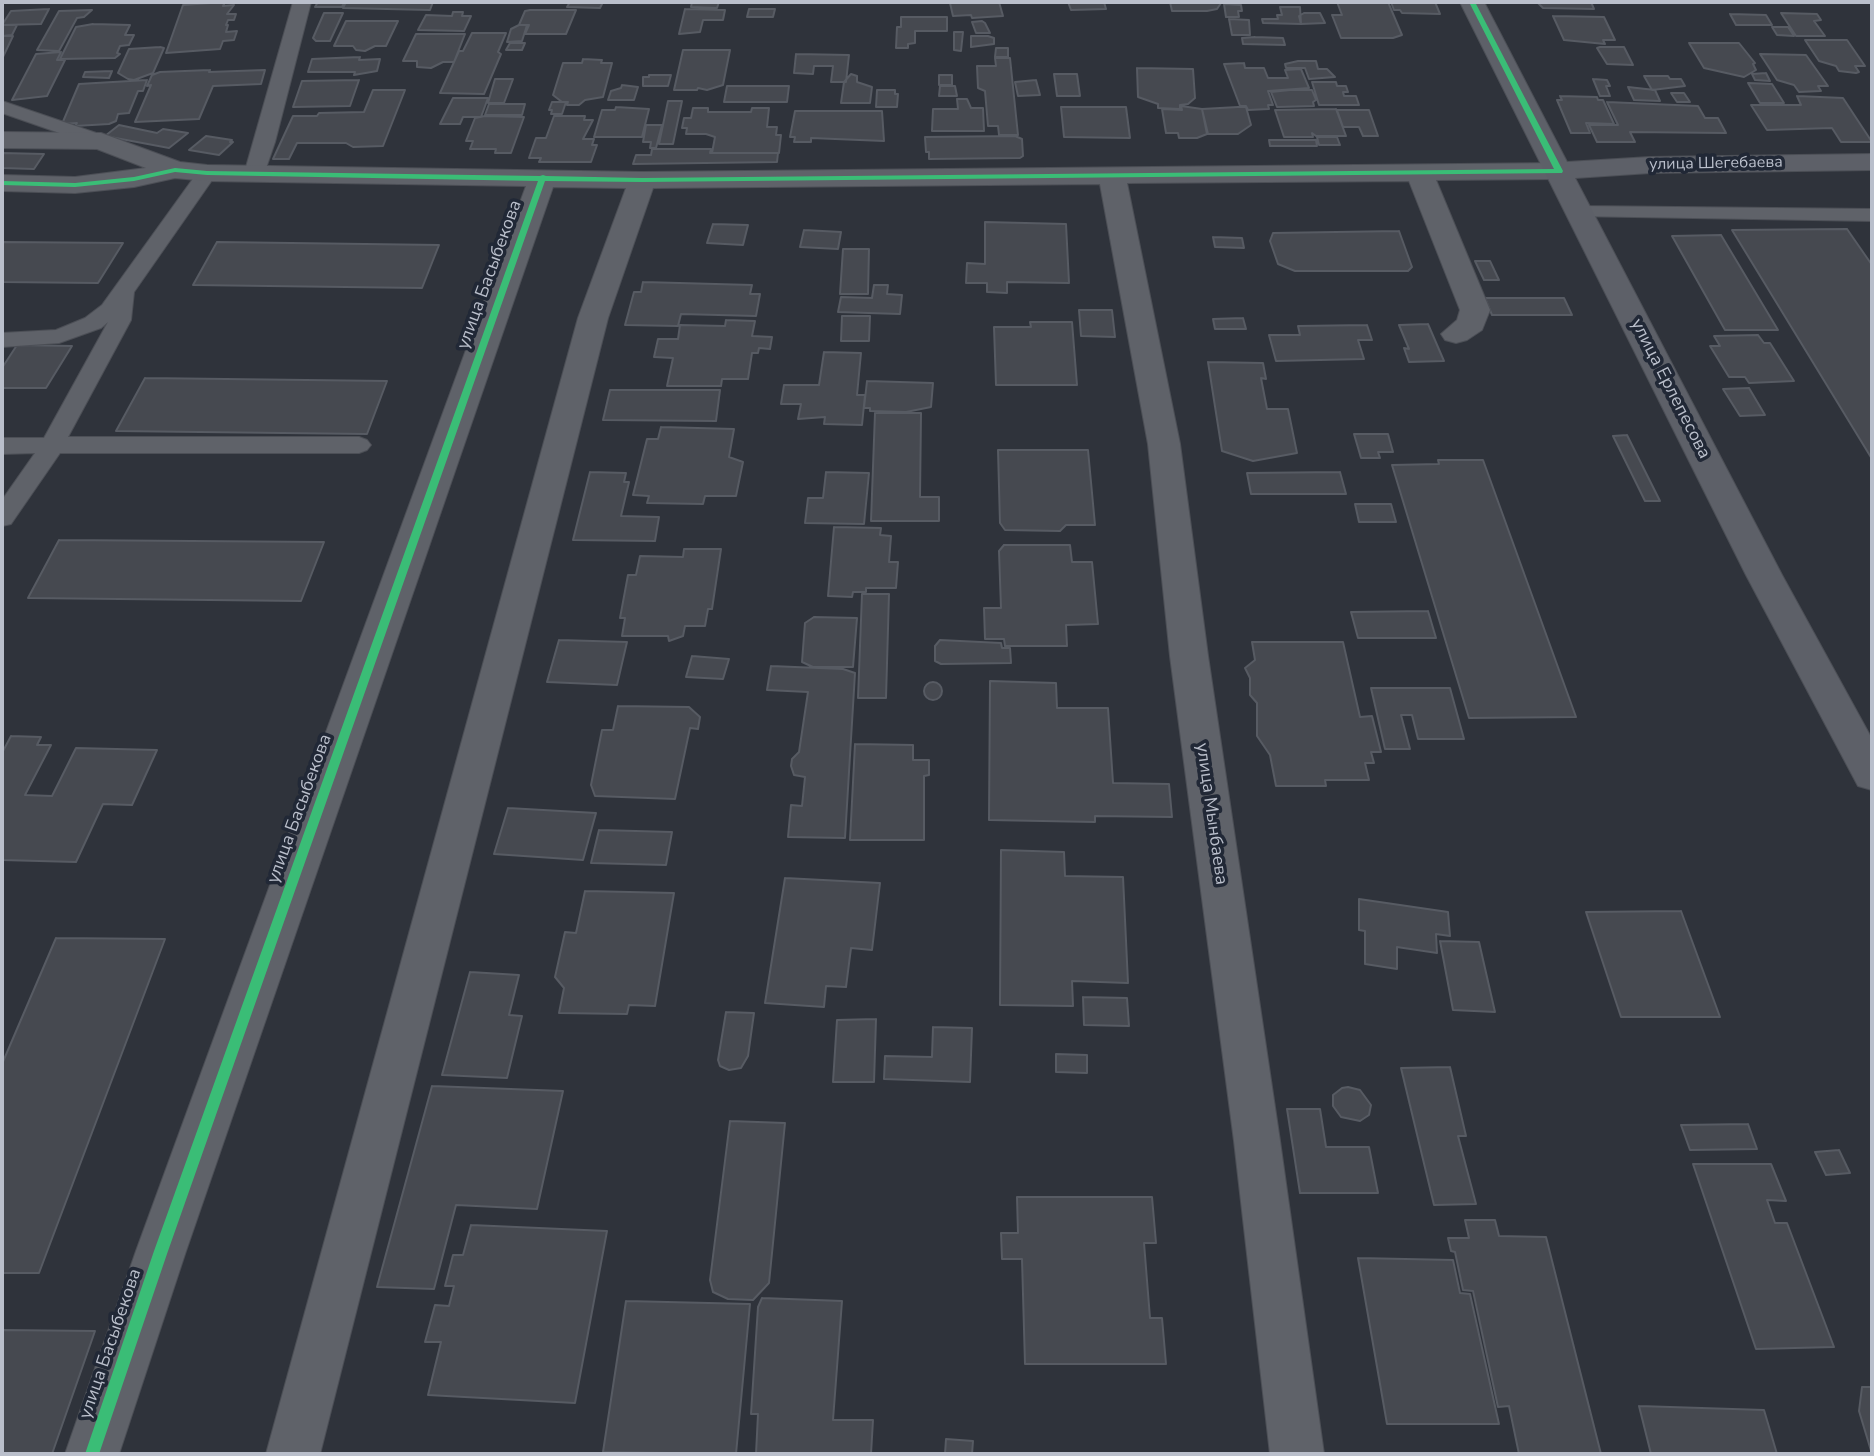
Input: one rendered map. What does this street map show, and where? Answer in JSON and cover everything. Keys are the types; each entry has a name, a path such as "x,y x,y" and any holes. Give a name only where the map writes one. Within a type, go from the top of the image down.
{"main road":[{"name":"улица Ерлепесова","path":"1472,2 1765,575 1872,775"},
{"name":"улица Шегебаева","path":"1559,171 1650,165 1872,162"}],"street":[{"path":"2,140 101,141 175,170 254,174 642,180 1559,171"},
{"path":"2,183 75,185 134,179 175,170"},
{"path":"1419,172 1475,310 1471,324 1456,334"},
{"name":"улица Мынбаева","path":"1112,176 1164,444 1189,656 1257,1141 1297,1454"},
{"name":"улица Басыбекова","path":"92,1454 161,1251 543,177"},
{"path":"293,1454 593,318 642,180"}],"lane":[{"path":"254,174 302,2"},
{"path":"2,107 101,141"},
{"path":"2,340 59,336 93,323 110,310 206,173"},
{"path":"1580,212 1872,215"},
{"path":"2,518 51,446 120,320 122,292"},
{"path":"76,329 100,356"},
{"path":"2,446 171,443 359,445"}],"building":[{"path":"225,2 223,6 234,5 227,14 236,14 234,20 228,20 226,32 237,31 234,40 223,41 220,49 166,53 183,5"},
{"path":"318,2 344,2 342,7 315,7"},
{"path":"346,2 433,2 430,10 343,8"},
{"path":"570,2 603,2 600,8 567,7"},
{"path":"692,2 719,2 717,8 691,7"},
{"path":"999,2 1003,16 972,18 971,15 953,16 950,3"},
{"path":"1068,2 1104,2 1106,9 1071,10"},
{"path":"1170,2 1221,3 1217,9 1207,11 1172,11"},
{"path":"1337,2 1388,2 1402,35 1393,38 1341,38 1332,15 1342,15"},
{"path":"1391,2 1435,2 1440,14 1402,13 1400,10 1394,10"},
{"path":"1537,2 1591,2 1594,9 1543,8"},
{"path":"1224,4 1241,5 1239,17 1226,17"},
{"path":"1280,7 1300,7 1301,24 1263,23 1262,19 1278,19 1277,15 1282,15"},
{"path":"49,9 41,24 2,25 11,11"},
{"path":"685,9 725,10 723,20 703,20 700,32 679,34"},
{"path":"749,9 775,9 773,17 747,17"},
{"path":"92,10 84,17 77,18 59,51 37,50 59,11"},
{"path":"576,10 566,34 525,34 529,25 519,25 525,11"},
{"path":"453,12 463,12 462,16 471,16 464,31 418,30 426,15 452,16"},
{"path":"324,13 343,13 330,41 316,41 313,38"},
{"path":"1304,13 1320,13 1325,23 1301,24 1299,16"},
{"path":"1781,13 1817,14 1821,20 1814,21 1825,36 1796,36"},
{"path":"1730,14 1766,15 1772,25 1736,25"},
{"path":"1553,16 1604,17 1615,40 1603,40 1605,44 1564,40"},
{"path":"901,17 947,17 947,31 915,31 915,43 908,44 908,48 896,48 897,27 901,27"},
{"path":"1229,19 1249,20 1250,35 1232,35"},
{"path":"346,21 398,21 386,46 375,46 365,51 356,50 353,46 334,46"},
{"path":"982,21 990,33 976,33 972,22"},
{"path":"93,24 130,25 125,35 134,35 129,45 120,46 117,53 120,54 115,58 60,59 76,27"},
{"path":"2,25 17,25 12,35 2,36"},
{"path":"527,25 522,41 507,42 511,29"},
{"path":"1772,27 1788,27 1794,36 1777,35"},
{"path":"954,32 963,32 961,51 954,50"},
{"path":"472,33 506,33 498,52 501,54 484,94 440,93 459,51 463,51"},
{"path":"416,34 465,34 454,62 443,62 431,68 417,67 417,61 403,61"},
{"path":"2,36 13,36 2,59"},
{"path":"971,36 994,38 994,44 971,47"},
{"path":"1242,38 1283,38 1285,45 1243,44"},
{"path":"1805,40 1847,40 1865,66 1855,66 1859,72 1856,73 1839,71 1836,66 1819,61"},
{"path":"510,43 525,43 522,50 506,50"},
{"path":"1689,43 1739,43 1755,63 1753,64 1756,70 1744,77 1704,68"},
{"path":"1624,47 1633,65 1607,64 1597,48"},
{"path":"164,48 153,73 134,80 118,73 129,49"},
{"path":"996,48 1008,48 1008,57 995,57"},
{"path":"683,50 730,50 723,85 707,90 674,90"},
{"path":"61,52 57,60 65,60 47,96 12,100 36,54"},
{"path":"796,54 849,55 846,82 831,82 833,66 814,66 813,74 794,73"},
{"path":"1760,54 1806,55 1828,86 1818,86 1821,91 1799,92 1794,85 1777,80"},
{"path":"360,57 359,60 380,59 377,71 354,75 355,72 308,72 312,59"},
{"path":"995,58 1010,58 1018,135 999,135 998,126 988,126 985,91 978,88 977,66 996,66"},
{"path":"583,59 612,63 603,97 585,100 579,105 567,105 568,102 562,102 553,95 563,63 582,63"},
{"path":"1316,61 1318,69 1327,69 1335,77 1309,79 1305,68 1286,68 1285,64"},
{"path":"1244,63 1245,68 1264,68 1268,78 1288,78 1285,70 1301,69 1309,88 1268,91 1273,105 1268,105 1269,109 1248,110 1246,106 1240,106 1224,64"},
{"path":"1137,68 1193,69 1195,98 1188,104 1180,105 1180,109 1158,108 1158,104 1138,97"},
{"path":"210,70 209,72 265,70 261,84 213,86 199,119 135,122 151,85 147,86 152,75 160,72"},
{"path":"112,71 109,78 83,77 85,72"},
{"path":"1766,73 1770,81 1755,80 1752,74"},
{"path":"851,74 857,76 857,82 872,87 870,103 841,103 844,82"},
{"path":"1054,74 1077,74 1080,96 1057,96"},
{"path":"671,75 668,86 643,86 643,77"},
{"path":"939,75 952,75 952,85 939,85"},
{"path":"1644,76 1681,79 1685,86 1652,90"},
{"path":"495,79 513,79 504,103 488,103"},
{"path":"1593,79 1607,80 1610,96 1600,96"},
{"path":"147,80 143,91 138,91 129,113 118,114 116,121 109,124 75,126 77,123 62,124 79,84"},
{"path":"359,80 350,106 293,107 302,81"},
{"path":"1036,80 1040,95 1018,96 1015,82"},
{"path":"1312,82 1336,82 1337,86 1346,86 1348,92 1343,92 1344,96 1356,96 1359,105 1319,105"},
{"path":"1748,83 1772,84 1784,103 1760,103"},
{"path":"622,85 638,87 634,100 608,100 611,91 621,88"},
{"path":"727,86 789,86 787,102 724,102"},
{"path":"940,86 955,86 957,96 939,96"},
{"path":"1628,87 1655,90 1660,101 1634,100"},
{"path":"373,90 405,90 383,146 297,143 289,159 273,159 293,116 364,112"},
{"path":"877,90 895,90 895,94 898,94 897,107 876,107"},
{"path":"1312,90 1316,100 1313,102 1314,106 1277,107 1271,92"},
{"path":"1671,93 1684,93 1690,102 1677,102"},
{"path":"1560,96 1597,97 1598,100 1603,100 1614,124 1586,123 1590,133 1571,133 1557,100 1562,100"},
{"path":"1797,96 1843,98 1872,142 1841,142 1832,128 1767,130 1751,105 1801,105"},
{"path":"453,98 488,98 481,117 463,117 460,124 440,124"},
{"path":"957,99 967,99 971,108 983,108 984,131 932,131 933,109 958,109"},
{"path":"668,101 682,101 673,144 659,144"},
{"path":"552,102 566,102 562,114 551,114 552,110 549,110"},
{"path":"1607,102 1698,106 1705,118 1718,118 1726,133 1630,132 1635,142 1597,142 1589,125 1618,125"},
{"path":"489,104 525,104 522,115 485,115"},
{"path":"1181,106 1202,109 1207,134 1197,138 1179,138 1178,133 1166,133 1162,109 1182,110"},
{"path":"616,107 649,109 642,137 594,137 602,110 615,110"},
{"path":"1061,107 1126,107 1130,138 1064,137"},
{"path":"1246,107 1251,125 1238,134 1208,134 1202,109"},
{"path":"693,108 708,108 708,112 751,112 752,108 769,108 767,127 777,127 776,135 781,135 779,153 712,153 715,137 686,134 687,128 682,128 684,118 691,118"},
{"path":"1336,109 1346,136 1316,136 1312,133 1313,137 1284,137 1275,110"},
{"path":"1337,110 1369,110 1378,136 1363,136 1359,127 1343,127"},
{"path":"795,111 882,111 884,141 811,138 811,142 794,142 795,137 790,137"},
{"path":"554,116 585,116 584,120 593,120 583,139 594,139 592,145 597,145 591,162 539,162 541,158 529,158 536,138 546,138"},
{"path":"524,117 511,153 495,153 496,149 470,149 473,141 466,141 475,118"},
{"path":"119,125 157,133 163,129 188,133 169,148 105,136"},
{"path":"646,125 662,125 656,148 650,148 651,142 643,142"},
{"path":"206,136 233,142 219,155 189,150"},
{"path":"1015,136 1022,139 1023,156 1020,158 929,159 929,152 926,152 925,137"},
{"path":"1317,137 1337,137 1340,145 1319,145"},
{"path":"1269,140 1316,140 1317,146 1270,146"},
{"path":"652,149 711,149 710,153 778,153 777,162 633,164 636,155 651,155"},
{"path":"2,153 44,154 34,169 2,168"},
{"path":"985,222 1066,224 1069,283 1007,282 1007,293 987,292 987,283 966,283 967,263 985,264"},
{"path":"713,224 748,225 743,245 707,243"},
{"path":"1847,229 1872,265 1872,459 1732,230"},
{"path":"804,230 841,232 838,249 800,247"},
{"path":"1399,231 1412,267 1408,271 1295,271 1278,264 1270,241 1273,233"},
{"path":"1721,235 1778,330 1725,330 1672,236"},
{"path":"1213,237 1242,238 1244,248 1215,247"},
{"path":"2,242 123,243 98,283 2,282"},
{"path":"217,242 439,245 422,288 193,285"},
{"path":"843,249 869,249 868,294 840,294"},
{"path":"1475,261 1490,261 1499,280 1484,280"},
{"path":"643,282 752,285 750,294 760,294 756,316 681,314 678,326 625,325 634,292 641,292"},
{"path":"874,285 888,285 887,294 902,295 900,314 838,312 841,297 872,298"},
{"path":"1485,298 1564,298 1572,315 1492,315"},
{"path":"1079,310 1112,310 1115,337 1081,336"},
{"path":"842,316 870,316 869,341 841,341"},
{"path":"1243,318 1246,329 1215,329 1213,319"},
{"path":"726,320 755,321 752,336 772,337 770,349 759,348 758,353 752,353 748,379 722,379 721,386 667,386 673,358 654,357 658,339 678,339 680,325 725,326"},
{"path":"1030,322 1072,322 1077,385 996,385 994,327 1031,327"},
{"path":"1428,324 1444,361 1409,362 1404,348 1409,349 1399,325"},
{"path":"1367,325 1372,340 1358,340 1364,359 1276,361 1269,335 1300,335 1298,326"},
{"path":"1758,335 1764,343 1770,343 1794,381 1749,383 1745,377 1729,377 1710,346 1720,346 1714,336"},
{"path":"17,345 72,346 46,388 2,388 2,368"},
{"path":"824,352 861,353 857,395 865,395 862,425 824,424 825,417 798,419 801,404 781,404 784,385 819,385"},
{"path":"1208,362 1263,363 1266,379 1261,378 1267,409 1288,409 1297,453 1253,461 1222,451"},
{"path":"145,378 387,381 367,434 116,431"},
{"path":"867,381 933,383 931,407 906,412 870,411 870,408 864,408"},
{"path":"1749,388 1765,415 1740,416 1723,389"},
{"path":"610,390 720,390 716,421 603,420"},
{"path":"875,413 921,413 920,497 939,497 939,521 871,521"},
{"path":"661,427 734,429 729,457 743,462 736,496 705,496 703,504 647,503 649,496 633,495 647,439 658,439"},
{"path":"1354,434 1388,434 1393,452 1378,452 1380,458 1361,458"},
{"path":"1627,435 1660,501 1645,501 1613,436"},
{"path":"998,450 1088,450 1095,525 1066,525 1060,531 1005,530 1000,523"},
{"path":"1438,460 1483,460 1576,717 1469,718 1392,465 1439,464"},
{"path":"590,472 626,473 624,482 629,482 621,516 659,517 655,541 573,540"},
{"path":"826,472 869,473 864,524 805,523 808,498 823,498"},
{"path":"1340,472 1346,494 1251,494 1247,473"},
{"path":"1355,504 1391,504 1396,522 1359,522"},
{"path":"834,527 881,528 880,535 891,536 889,562 898,562 896,588 866,588 866,592 853,592 852,597 828,596"},
{"path":"59,540 324,542 301,601 28,598"},
{"path":"1004,545 1070,545 1072,562 1092,562 1098,624 1066,625 1067,646 1005,646 1004,639 985,639 984,608 1001,608 999,551"},
{"path":"684,549 721,549 712,609 708,609 705,626 685,626 683,636 669,641 668,636 622,636 625,618 620,618 628,575 636,575 640,556 683,557"},
{"path":"862,594 889,594 886,698 858,698"},
{"path":"1428,611 1436,638 1358,638 1351,612"},
{"path":"814,617 857,618 853,667 813,667 802,662 805,623"},
{"path":"559,640 627,642 617,685 547,682"},
{"path":"940,640 1001,643 1002,648 1010,648 1011,663 941,664 935,661 935,646"},
{"path":"1252,642 1343,642 1360,717 1372,716 1381,752 1371,752 1374,763 1365,763 1369,780 1325,780 1326,786 1276,786 1270,755 1257,736 1257,703 1250,695 1250,678 1245,668 1255,660"},
{"path":"692,656 729,659 723,679 686,677"},
{"path":"771,666 843,669 855,673 845,838 788,837 791,805 802,806 805,777 794,775 791,766 792,759 799,752 808,692 767,690"},
{"path":"990,681 1056,683 1057,708 1108,708 1113,783 1169,784 1172,817 1095,816 1095,822 989,820"},
{"path":"929,682 937,682 942,691 940,698 929,700 924,695 924,687"},
{"path":"1371,688 1450,688 1464,739 1418,739 1412,715 1401,715 1410,749 1385,749"},
{"path":"618,706 689,707 700,717 698,729 690,728 675,799 595,796 591,785 602,730 613,730"},
{"path":"11,736 41,737 37,745 51,745 25,795 52,796 76,748 157,750 132,805 103,804 76,862 2,860 2,753"},
{"path":"855,744 913,745 913,760 929,760 929,775 924,776 924,840 850,840"},
{"path":"508,808 596,813 583,860 494,854"},
{"path":"599,830 672,832 666,865 591,863"},
{"path":"1001,850 1064,852 1065,876 1123,877 1128,983 1072,981 1073,1006 1000,1005"},
{"path":"785,878 880,883 872,950 851,948 846,987 826,986 824,1007 765,1003"},
{"path":"585,891 674,893 655,1006 629,1005 627,1014 559,1013 564,988 555,977 565,932 576,933"},
{"path":"1359,899 1448,912 1450,936 1436,934 1437,953 1397,947 1397,969 1365,964 1365,931 1359,930"},
{"path":"1681,911 1720,1017 1621,1017 1586,912"},
{"path":"56,938 165,939 39,1273 2,1273 2,1064"},
{"path":"1440,941 1479,942 1495,1012 1453,1010"},
{"path":"470,972 519,975 509,1015 522,1016 507,1078 442,1075"},
{"path":"1083,997 1127,998 1129,1026 1084,1025"},
{"path":"726,1012 754,1013 748,1056 741,1068 729,1070 720,1066 718,1060"},
{"path":"876,1019 874,1082 833,1082 837,1020"},
{"path":"933,1027 972,1028 970,1082 884,1079 885,1056 932,1057"},
{"path":"1056,1054 1087,1055 1087,1073 1056,1072"},
{"path":"1450,1067 1466,1136 1458,1136 1476,1204 1434,1205 1401,1068"},
{"path":"432,1086 563,1091 537,1209 456,1205 434,1289 377,1287"},
{"path":"1348,1087 1360,1090 1371,1105 1369,1115 1360,1121 1341,1117 1333,1106 1333,1095"},
{"path":"1287,1109 1320,1109 1326,1147 1369,1147 1378,1193 1300,1193"},
{"path":"730,1121 785,1123 769,1283 753,1300 728,1299 713,1292 710,1280"},
{"path":"1748,1124 1757,1149 1690,1150 1681,1125"},
{"path":"1839,1150 1850,1173 1826,1175 1815,1152"},
{"path":"1693,1164 1771,1164 1786,1201 1767,1200 1775,1223 1787,1223 1834,1347 1756,1349"},
{"path":"1017,1197 1152,1197 1156,1243 1144,1243 1150,1318 1162,1318 1166,1364 1025,1364 1022,1259 1002,1259 1001,1233 1018,1233"},
{"path":"1465,1220 1495,1220 1499,1236 1546,1237 1601,1454 1519,1454 1509,1406 1498,1407 1473,1291 1463,1290 1455,1252 1451,1251 1448,1238 1469,1238"},
{"path":"471,1225 607,1231 575,1403 428,1395 441,1342 425,1342 435,1305 449,1306 454,1286 445,1286 453,1255 463,1255"},
{"path":"1358,1258 1453,1260 1460,1293 1470,1294 1499,1424 1387,1424"},
{"path":"762,1298 842,1301 833,1420 873,1420 871,1454 756,1454 758,1414 751,1414 758,1307"},
{"path":"626,1301 750,1304 736,1454 603,1452"},
{"path":"2,1330 95,1331 52,1454 2,1454"},
{"path":"1862,1387 1872,1387 1872,1454 1859,1411"},
{"path":"1639,1406 1764,1410 1777,1454 1651,1454"},
{"path":"946,1439 973,1441 972,1454 945,1454"}],"cycle path":[{"path":"2,183 75,185 134,179 175,170 207,173 642,180 1559,171 1472,2"},
{"path":"92,1454 161,1251 543,177"}]}
